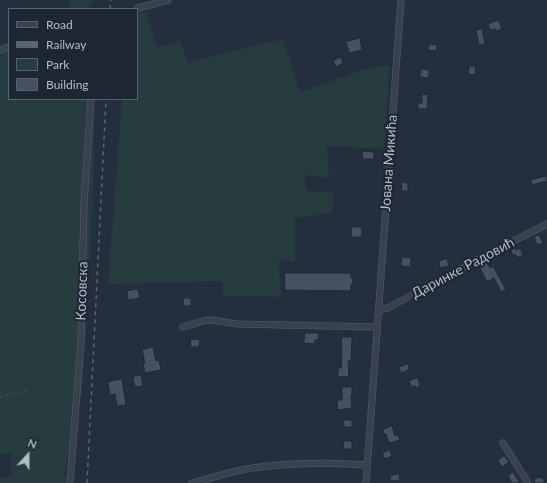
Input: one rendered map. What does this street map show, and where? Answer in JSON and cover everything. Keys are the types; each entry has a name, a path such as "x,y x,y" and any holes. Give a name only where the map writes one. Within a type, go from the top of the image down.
{"street":[{"path":"138,8 168,0"},
{"name":"Јована Микића","path":"366,483 401,0"},
{"name":"Косовска","path":"70,483 80,342 85,195 91,100"},
{"name":"Даринке Радовић","path":"378,310 388,308 478,259 547,224"},
{"path":"183,327 207,320 218,320 224,323 238,324 377,327"},
{"path":"503,443 528,483"},
{"path":"192,483 241,470 278,464 317,462 367,465"}],"path":[{"path":"0,398 28,390"}],"green space":[{"path":"69,0 94,0 88,8 72,8"},
{"path":"146,12 157,47 180,41 188,62 283,39 300,92 368,68 390,65 384,149 327,146 329,178 304,175 307,191 333,192 332,213 295,218 295,262 279,260 281,297 223,296 223,281 108,284 122,100 138,100 138,13"},
{"path":"8,51 8,100 94,100 94,166 91,241 82,386 64,475 72,483 0,483 0,478 12,475 11,453 0,455 0,54"}],"building":[{"path":"499,20 502,29 496,31 495,29 490,30 488,24"},
{"path":"482,29 485,44 479,45 476,30"},
{"path":"360,38 362,50 349,53 346,42"},
{"path":"429,44 437,45 436,51 428,50"},
{"path":"341,57 343,63 336,67 333,61"},
{"path":"475,66 476,74 469,75 469,67"},
{"path":"421,69 430,70 428,78 420,77"},
{"path":"422,94 428,95 427,109 418,109 418,103 422,103"},
{"path":"363,151 374,152 374,159 363,159"},
{"path":"547,176 547,181 532,185 531,180"},
{"path":"402,182 408,183 408,191 402,191"},
{"path":"352,227 362,227 362,237 351,237"},
{"path":"539,235 543,243 537,245 534,237"},
{"path":"515,248 516,250 520,248 523,255 517,258 515,254 513,256 511,250"},
{"path":"402,257 411,258 410,267 401,266"},
{"path":"447,259 449,266 440,268 439,261"},
{"path":"486,260 490,268 493,266 506,290 501,292 494,278 487,282 478,264"},
{"path":"285,273 351,273 353,284 351,284 351,291 285,290"},
{"path":"138,289 140,298 128,300 127,291"},
{"path":"184,298 191,298 191,306 183,306"},
{"path":"305,333 319,333 318,340 315,340 315,344 304,343"},
{"path":"342,337 352,337 351,361 348,361 349,377 338,377 338,368 341,368"},
{"path":"191,339 200,340 199,347 191,347"},
{"path":"153,347 156,361 159,360 161,370 145,373 143,363 145,363 142,350"},
{"path":"408,364 410,369 401,373 399,367"},
{"path":"141,375 143,386 135,387 133,377"},
{"path":"418,378 420,386 416,388 415,386 411,387 409,381"},
{"path":"122,379 126,405 117,406 115,394 110,395 108,382"},
{"path":"342,387 352,387 352,408 338,410 337,400 342,400"},
{"path":"344,420 352,420 352,427 344,427"},
{"path":"392,426 395,436 398,435 400,440 389,443 383,430"},
{"path":"344,441 352,441 352,449 344,449"},
{"path":"390,450 392,456 385,459 382,453"},
{"path":"504,456 509,462 502,467 498,461"},
{"path":"513,472 520,483 512,483 508,476"},
{"path":"399,474 400,480 391,481 390,476"},
{"path":"542,477 545,483 535,483 534,480"}],"railway":[{"path":"110,8 111,0"},
{"path":"87,483 106,100"}]}
